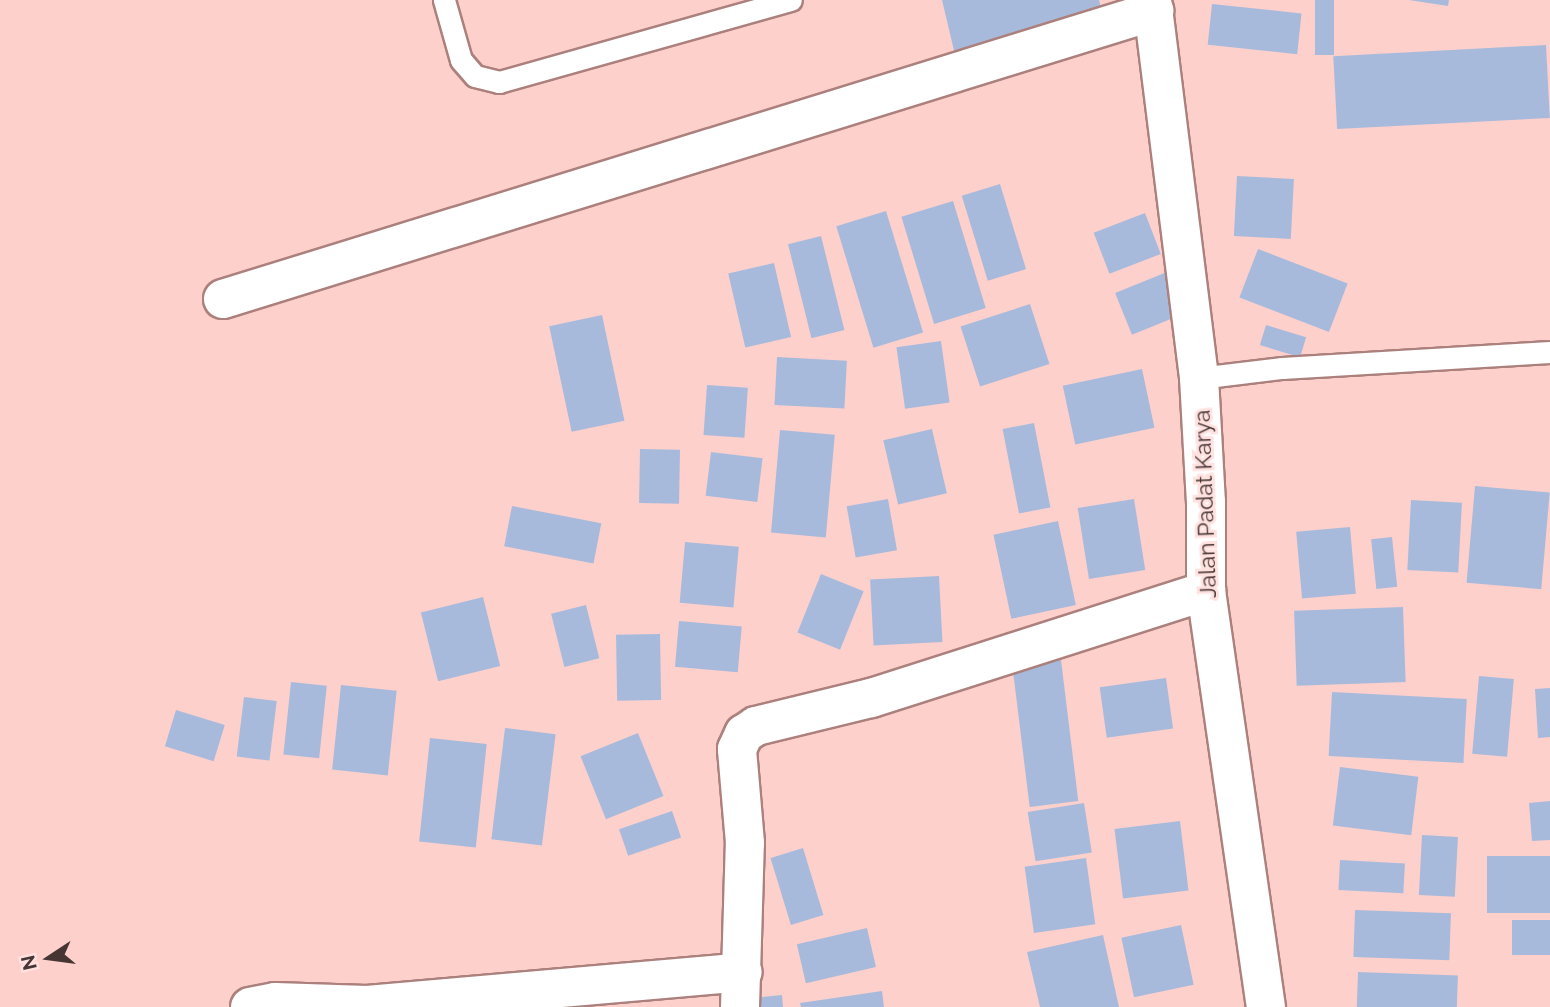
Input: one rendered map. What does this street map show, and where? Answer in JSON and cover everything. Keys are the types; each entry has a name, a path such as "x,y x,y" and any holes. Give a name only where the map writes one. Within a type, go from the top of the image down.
{"street":[{"path":"223,299 1153,5"},
{"name":"Jalan Padat Karya","path":"1153,5 1199,378 1206,502 1206,591 1266,1007"},
{"path":"250,1007 275,1002 367,1005 741,990 745,844 737,750 744,734 756,726 871,698 1206,591"}],"lane":[{"path":"444,0 461,61 475,76 499,82 791,0"},
{"path":"1199,378 1282,368 1550,352"}],"building":[{"path":"942,0 1099,0 1105,23 956,59"},
{"path":"1315,0 1334,0 1334,55 1315,55"},
{"path":"1409,0 1449,0 1448,6"},
{"path":"1212,4 1302,13 1297,54 1208,45"},
{"path":"1546,45 1550,118 1337,129 1333,56"},
{"path":"1237,176 1294,179 1291,239 1234,236"},
{"path":"1000,184 1026,269 988,281 962,196"},
{"path":"953,201 986,308 934,324 901,217"},
{"path":"886,211 923,332 873,348 836,226"},
{"path":"1145,213 1161,254 1109,274 1094,233"},
{"path":"821,236 844,330 811,338 788,244"},
{"path":"1258,249 1348,283 1329,332 1239,298"},
{"path":"774,263 791,337 745,348 728,274"},
{"path":"1167,272 1184,314 1132,335 1115,293"},
{"path":"1030,304 1049,364 980,386 961,327"},
{"path":"602,315 624,421 572,432 549,326"},
{"path":"1266,325 1306,337 1300,357 1260,345"},
{"path":"941,341 950,402 905,409 896,347"},
{"path":"777,357 847,361 844,409 774,405"},
{"path":"1142,369 1154,428 1075,445 1063,386"},
{"path":"707,385 748,388 744,438 704,435"},
{"path":"1034,423 1050,507 1019,514 1003,429"},
{"path":"932,429 947,493 898,505 883,440"},
{"path":"780,430 835,435 826,537 771,533"},
{"path":"640,449 680,450 679,504 639,503"},
{"path":"711,452 763,458 757,502 706,496"},
{"path":"1475,486 1550,493 1541,589 1467,583"},
{"path":"888,499 897,550 856,558 847,506"},
{"path":"1134,499 1145,570 1089,579 1078,508"},
{"path":"1411,500 1462,503 1458,573 1407,570"},
{"path":"512,506 601,523 594,564 504,546"},
{"path":"1058,521 1076,605 1011,619 993,535"},
{"path":"1350,527 1356,594 1302,598 1296,532"},
{"path":"1392,537 1397,587 1376,589 1371,539"},
{"path":"685,542 739,547 733,607 680,603"},
{"path":"821,574 864,591 840,650 797,632"},
{"path":"939,576 942,642 874,646 870,580"},
{"path":"483,597 500,666 438,681 421,612"},
{"path":"586,605 599,658 564,667 551,614"},
{"path":"1403,607 1406,682 1297,686 1294,611"},
{"path":"679,621 742,626 738,672 675,667"},
{"path":"660,634 661,700 617,701 616,635"},
{"path":"1061,660 1078,801 1030,807 1012,666"},
{"path":"1479,676 1514,679 1507,757 1472,754"},
{"path":"1166,678 1173,729 1107,738 1100,687"},
{"path":"291,682 327,686 319,758 283,755"},
{"path":"341,685 397,691 388,775 332,770"},
{"path":"1550,688 1550,737 1538,738 1535,689"},
{"path":"1332,692 1467,699 1463,763 1329,756"},
{"path":"244,697 277,701 269,761 237,757"},
{"path":"176,710 225,725 214,761 165,746"},
{"path":"505,728 556,734 542,845 491,839"},
{"path":"638,733 663,796 606,819 581,756"},
{"path":"430,738 487,744 476,847 419,841"},
{"path":"1340,767 1418,777 1411,835 1333,826"},
{"path":"1550,801 1550,840 1532,841 1529,803"},
{"path":"1084,803 1092,852 1036,861 1028,812"},
{"path":"672,811 681,837 628,856 619,829"},
{"path":"1180,821 1189,890 1123,899 1114,829"},
{"path":"1422,835 1458,837 1455,897 1419,895"},
{"path":"803,848 823,915 791,925 770,858"},
{"path":"1487,856 1550,856 1550,913 1487,913"},
{"path":"1086,858 1095,924 1034,933 1025,867"},
{"path":"1340,860 1405,863 1403,893 1338,890"},
{"path":"1355,910 1451,913 1449,960 1353,957"},
{"path":"1512,920 1550,920 1550,955 1512,955"},
{"path":"1181,925 1194,985 1134,997 1121,938"},
{"path":"867,928 876,967 806,983 797,944"},
{"path":"1103,935 1119,1007 1040,1007 1027,952"},
{"path":"1358,972 1458,975 1457,1007 1357,1007"},
{"path":"882,991 884,1007 801,1007 800,1003"},
{"path":"782,995 783,1007 753,1007 752,998"}]}
